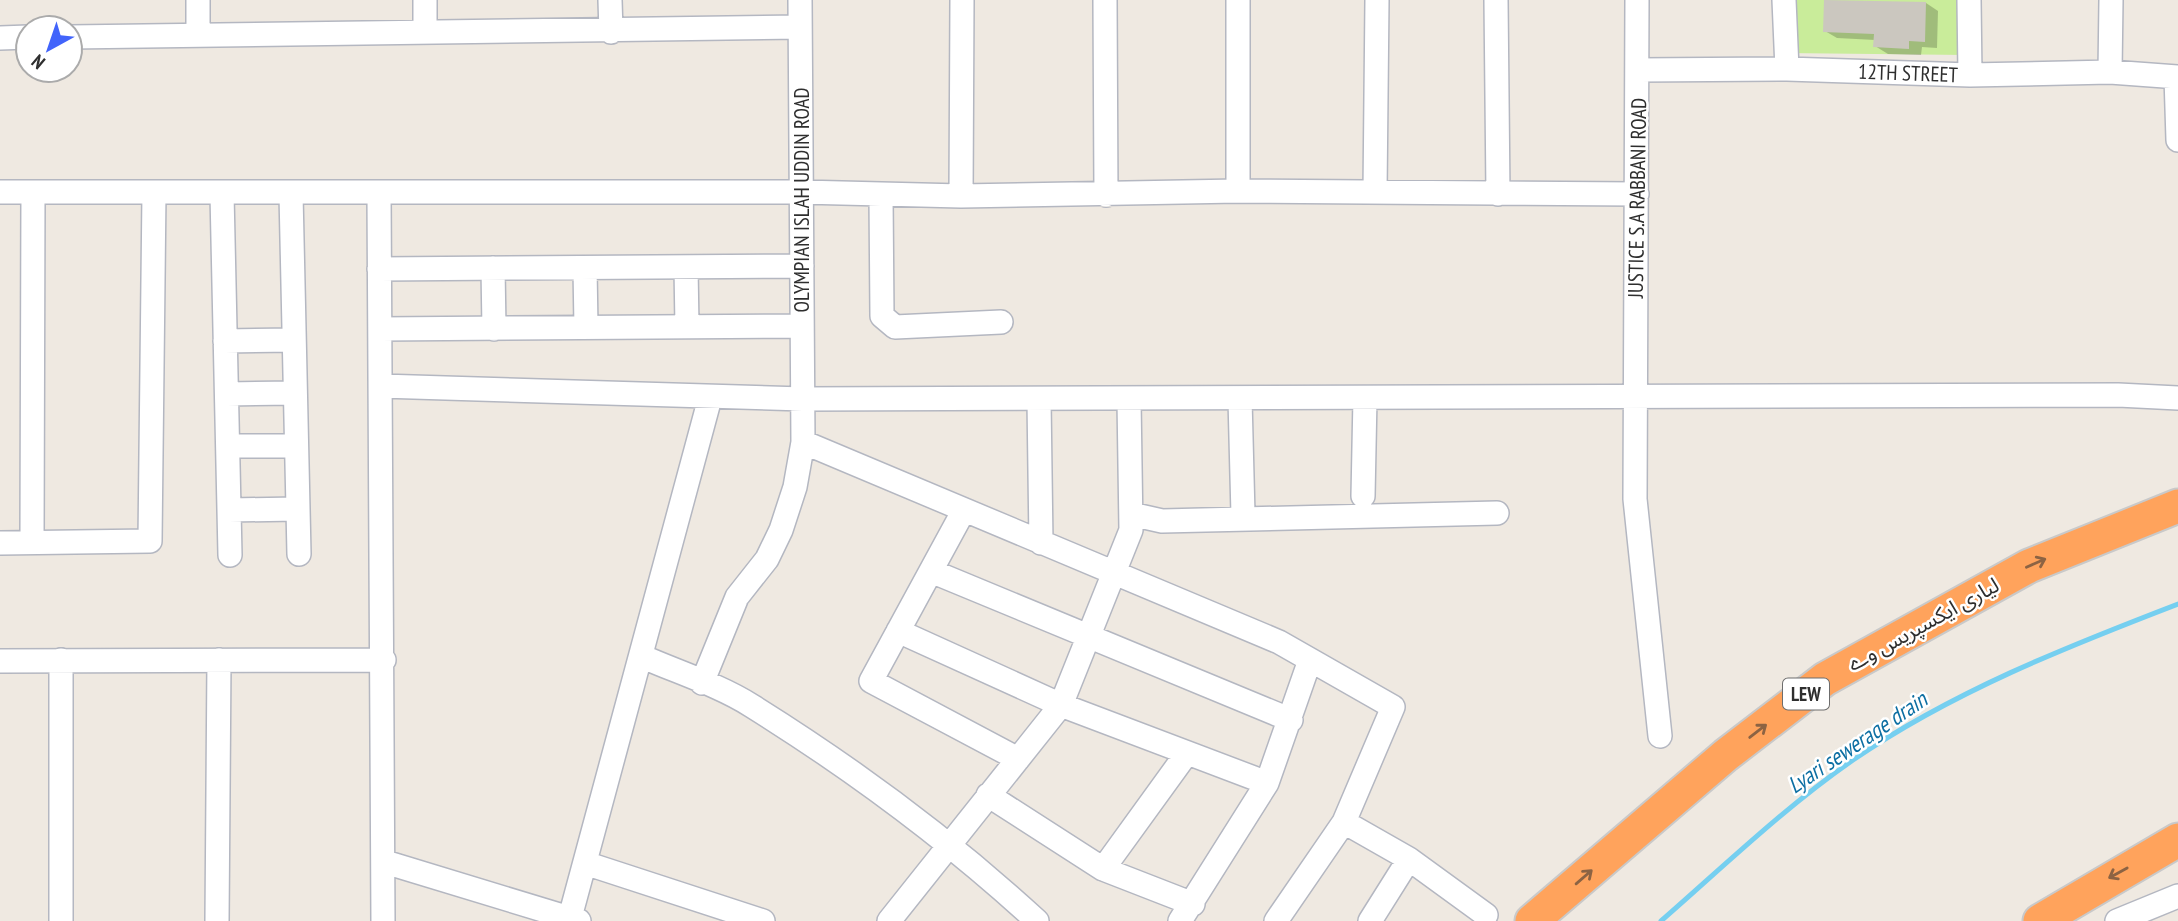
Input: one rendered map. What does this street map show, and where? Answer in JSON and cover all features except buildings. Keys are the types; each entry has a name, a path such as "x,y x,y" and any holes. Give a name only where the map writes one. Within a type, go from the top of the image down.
{"highway":[{"name":"لیاری ایکسپریس وے","path":"1532,921 1726,755 1825,679 2029,566 2178,506"},
{"path":"2040,921 2178,840"}],"street":[{"path":"198,0 198,35"},
{"path":"425,0 425,31"},
{"path":"610,0 611,32"},
{"name":"OLYMPIAN ISLAH UDDIN ROAD","path":"702,683 737,597 767,559 781,530 795,486 803,442 800,0"},
{"path":"961,196 962,0"},
{"path":"1105,0 1106,195"},
{"path":"1238,0 1238,191"},
{"path":"1375,192 1377,0"},
{"path":"1496,0 1498,194"},
{"name":"JUSTICE S.A RABBANI ROAD","path":"1637,0 1639,70 1635,499 1660,736"},
{"path":"1784,0 1787,69"},
{"path":"1969,0 1970,75"},
{"path":"2110,72 2111,0"},
{"path":"84,37 425,31 611,32 800,27"},
{"name":"12TH STREET","path":"1639,70 1787,69 1970,75 2110,72 2177,77"},
{"path":"2177,77 2178,140"},
{"path":"0,192 802,192 881,196 1106,195 1238,191 1637,194"},
{"path":"32,542 33,192"},
{"path":"0,543 150,541 154,193"},
{"path":"379,193 384,660 383,921"},
{"path":"222,194 230,555"},
{"path":"291,194 299,554"},
{"path":"881,196 882,316 887,323 895,327 1001,322"},
{"path":"379,269 802,266"},
{"path":"686,267 687,327"},
{"path":"493,268 494,328"},
{"path":"585,268 586,327"},
{"path":"380,329 802,326"},
{"path":"226,341 294,340"},
{"path":"381,386 803,399 2118,395 2178,398"},
{"path":"227,394 295,393"},
{"path":"385,862 573,920 585,863 710,398"},
{"path":"1363,496 1365,398"},
{"path":"1240,399 1243,515"},
{"path":"1039,400 1041,543"},
{"path":"889,921 1061,705 1132,530 1129,400"},
{"path":"803,442 1114,575 1279,642 1392,707 1344,822 1276,921"},
{"path":"228,446 296,446"},
{"path":"229,510 298,509"},
{"path":"964,510 871,681 1018,759"},
{"path":"1131,514 1162,521 1497,513"},
{"path":"931,571 1291,720"},
{"path":"898,631 1061,705 1267,783"},
{"path":"641,656 750,705 949,845 979,868 1037,921"},
{"path":"61,660 61,921"},
{"path":"217,921 219,660"},
{"path":"0,661 384,660"},
{"path":"988,795 1103,869 1187,912 1267,783 1310,660"},
{"path":"1103,869 1187,753"},
{"path":"1344,822 1409,859 1486,915"},
{"path":"1370,921 1409,859"},
{"path":"585,863 763,921"},
{"path":"2121,920 2178,896"}],"green space":[{"path":"1783,0 1965,0 1966,55 1783,53"}],"waterway":[{"name":"Lyari sewerage drain","path":"1661,921 1803,798 1853,760 1891,736 1930,713 2011,673 2178,604"}]}
